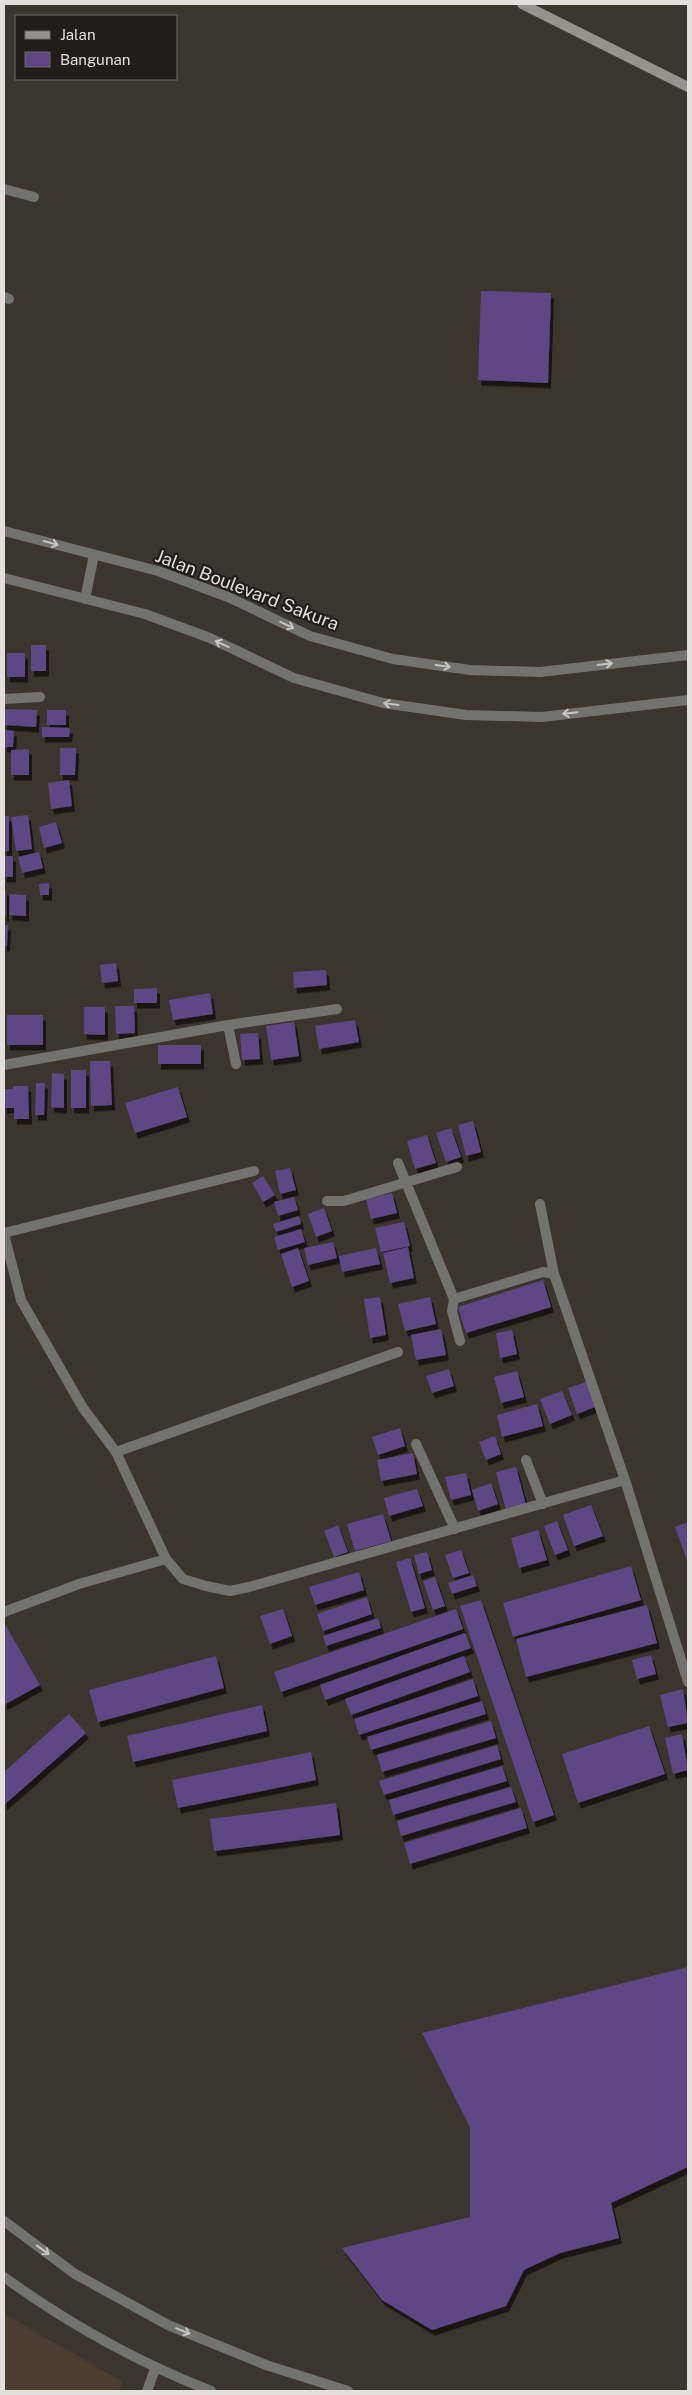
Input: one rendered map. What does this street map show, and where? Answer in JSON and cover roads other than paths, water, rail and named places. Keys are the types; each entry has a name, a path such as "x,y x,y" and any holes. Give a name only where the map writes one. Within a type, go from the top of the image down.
{"main road":[{"path":"522,4 688,87"}],"street":[{"path":"4,189 34,197"},
{"name":"Jalan Boulevard Sakura","path":"4,531 158,571 228,597 310,636 392,659 470,670 540,672 688,655"},
{"path":"85,599 94,555"},
{"path":"4,578 145,614 210,638 294,678 383,703 466,715 542,717 688,700"},
{"path":"4,699 40,697"},
{"path":"4,1065 228,1025 337,1009"},
{"path":"228,1025 236,1064"},
{"path":"398,1163 405,1184 454,1299 452,1311 460,1341"},
{"path":"327,1201 344,1201 457,1167"},
{"path":"254,1172 4,1234 20,1300 83,1408 116,1452 166,1559 183,1579 230,1591 249,1587 625,1480"},
{"path":"540,1204 554,1274 625,1480 688,1682"},
{"path":"454,1299 543,1272 554,1274"},
{"path":"116,1452 398,1352"},
{"path":"416,1444 455,1529"},
{"path":"526,1460 544,1504"},
{"path":"4,1612 79,1584 166,1559"},
{"path":"4,2221 75,2274 168,2325 266,2365 348,2391"},
{"path":"4,2277 51,2312 155,2369 211,2391"},
{"path":"147,2391 155,2369"}]}
